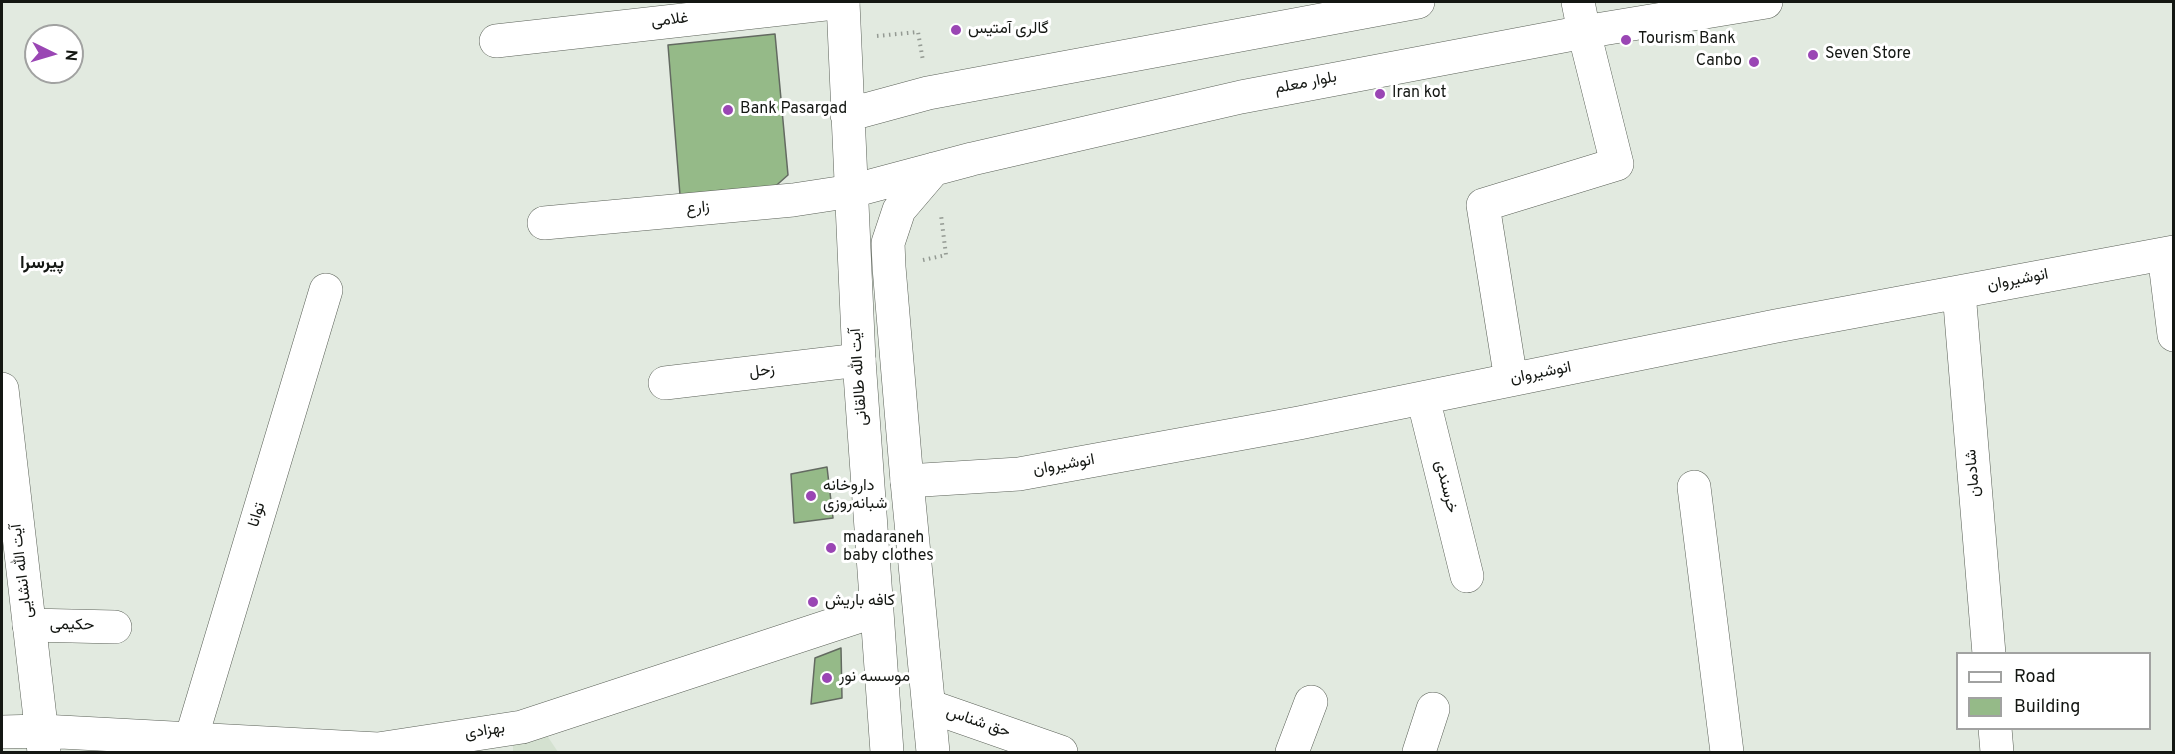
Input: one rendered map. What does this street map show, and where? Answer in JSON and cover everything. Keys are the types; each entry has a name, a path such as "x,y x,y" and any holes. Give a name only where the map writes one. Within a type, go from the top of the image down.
{"street":[{"name":"آیت الله طالقانی","path":"843,2 858,360 887,753"},
{"name":"غلامی","path":"496,41 843,2"},
{"path":"847,115 928,93 1418,2"},
{"name":"بلوار معلم","path":"852,191 934,169 1581,17 1766,2"},
{"path":"1511,380 1483,205 1617,164 1581,17"},
{"path":"933,753 907,482 888,243 899,210 934,169"},
{"name":"زارع","path":"544,223 793,200 852,191"},
{"path":"2169,253 2174,335"},
{"name":"انوشیروان","path":"907,482 1019,474 1299,423 1776,326 2169,253"},
{"name":"توانا","path":"191,739 326,290"},
{"name":"شادمان","path":"1959,292 1989,652"},
{"name":"زحل","path":"665,383 858,360"},
{"name":"خرسندی","path":"1423,398 1467,576"},
{"name":"آیت الله انشایی","path":"2,400 43,742"},
{"path":"1694,487 1727,753"},
{"name":"بهزادی","path":"2,732 43,742 191,739 378,749 522,727 875,610"},
{"name":"حکیمی","path":"29,625 115,627"},
{"path":"1292,753 1311,702"},
{"name":"حق شناس","path":"929,706 1061,753"},
{"path":"1419,753 1433,709"},
{"path":"1995,730 1997,753"}],"shaded area":[{"path":"544,731 558,752 513,752 513,738"}],"building":[{"name":"Bank Pasargad","path":"775,34 788,175 770,191 680,195 668,45"},
{"name":"داروخانه شبانه‌روزی","path":"827,467 833,518 794,523 791,474"},
{"name":"موسسه نور","path":"841,648 842,698 811,704 815,658"}],"place":[{"name":"گالری آمتیس","path":"956,30"},
{"name":"Tourism Bank","path":"1626,40"},
{"name":"Seven Store","path":"1813,55"},
{"name":"Canbo","path":"1754,62"},
{"name":"Iran kot","path":"1380,94"},
{"name":"Bank Pasargad","path":"728,110"},
{"name":"داروخانه شبانه‌روزی","path":"811,496"},
{"name":"madaraneh baby clothes","path":"831,548"},
{"name":"کافه باریش","path":"813,602"},
{"name":"موسسه نور","path":"827,678"}],"district":[{"name":"پیرسرا","path":"42,264"}]}
